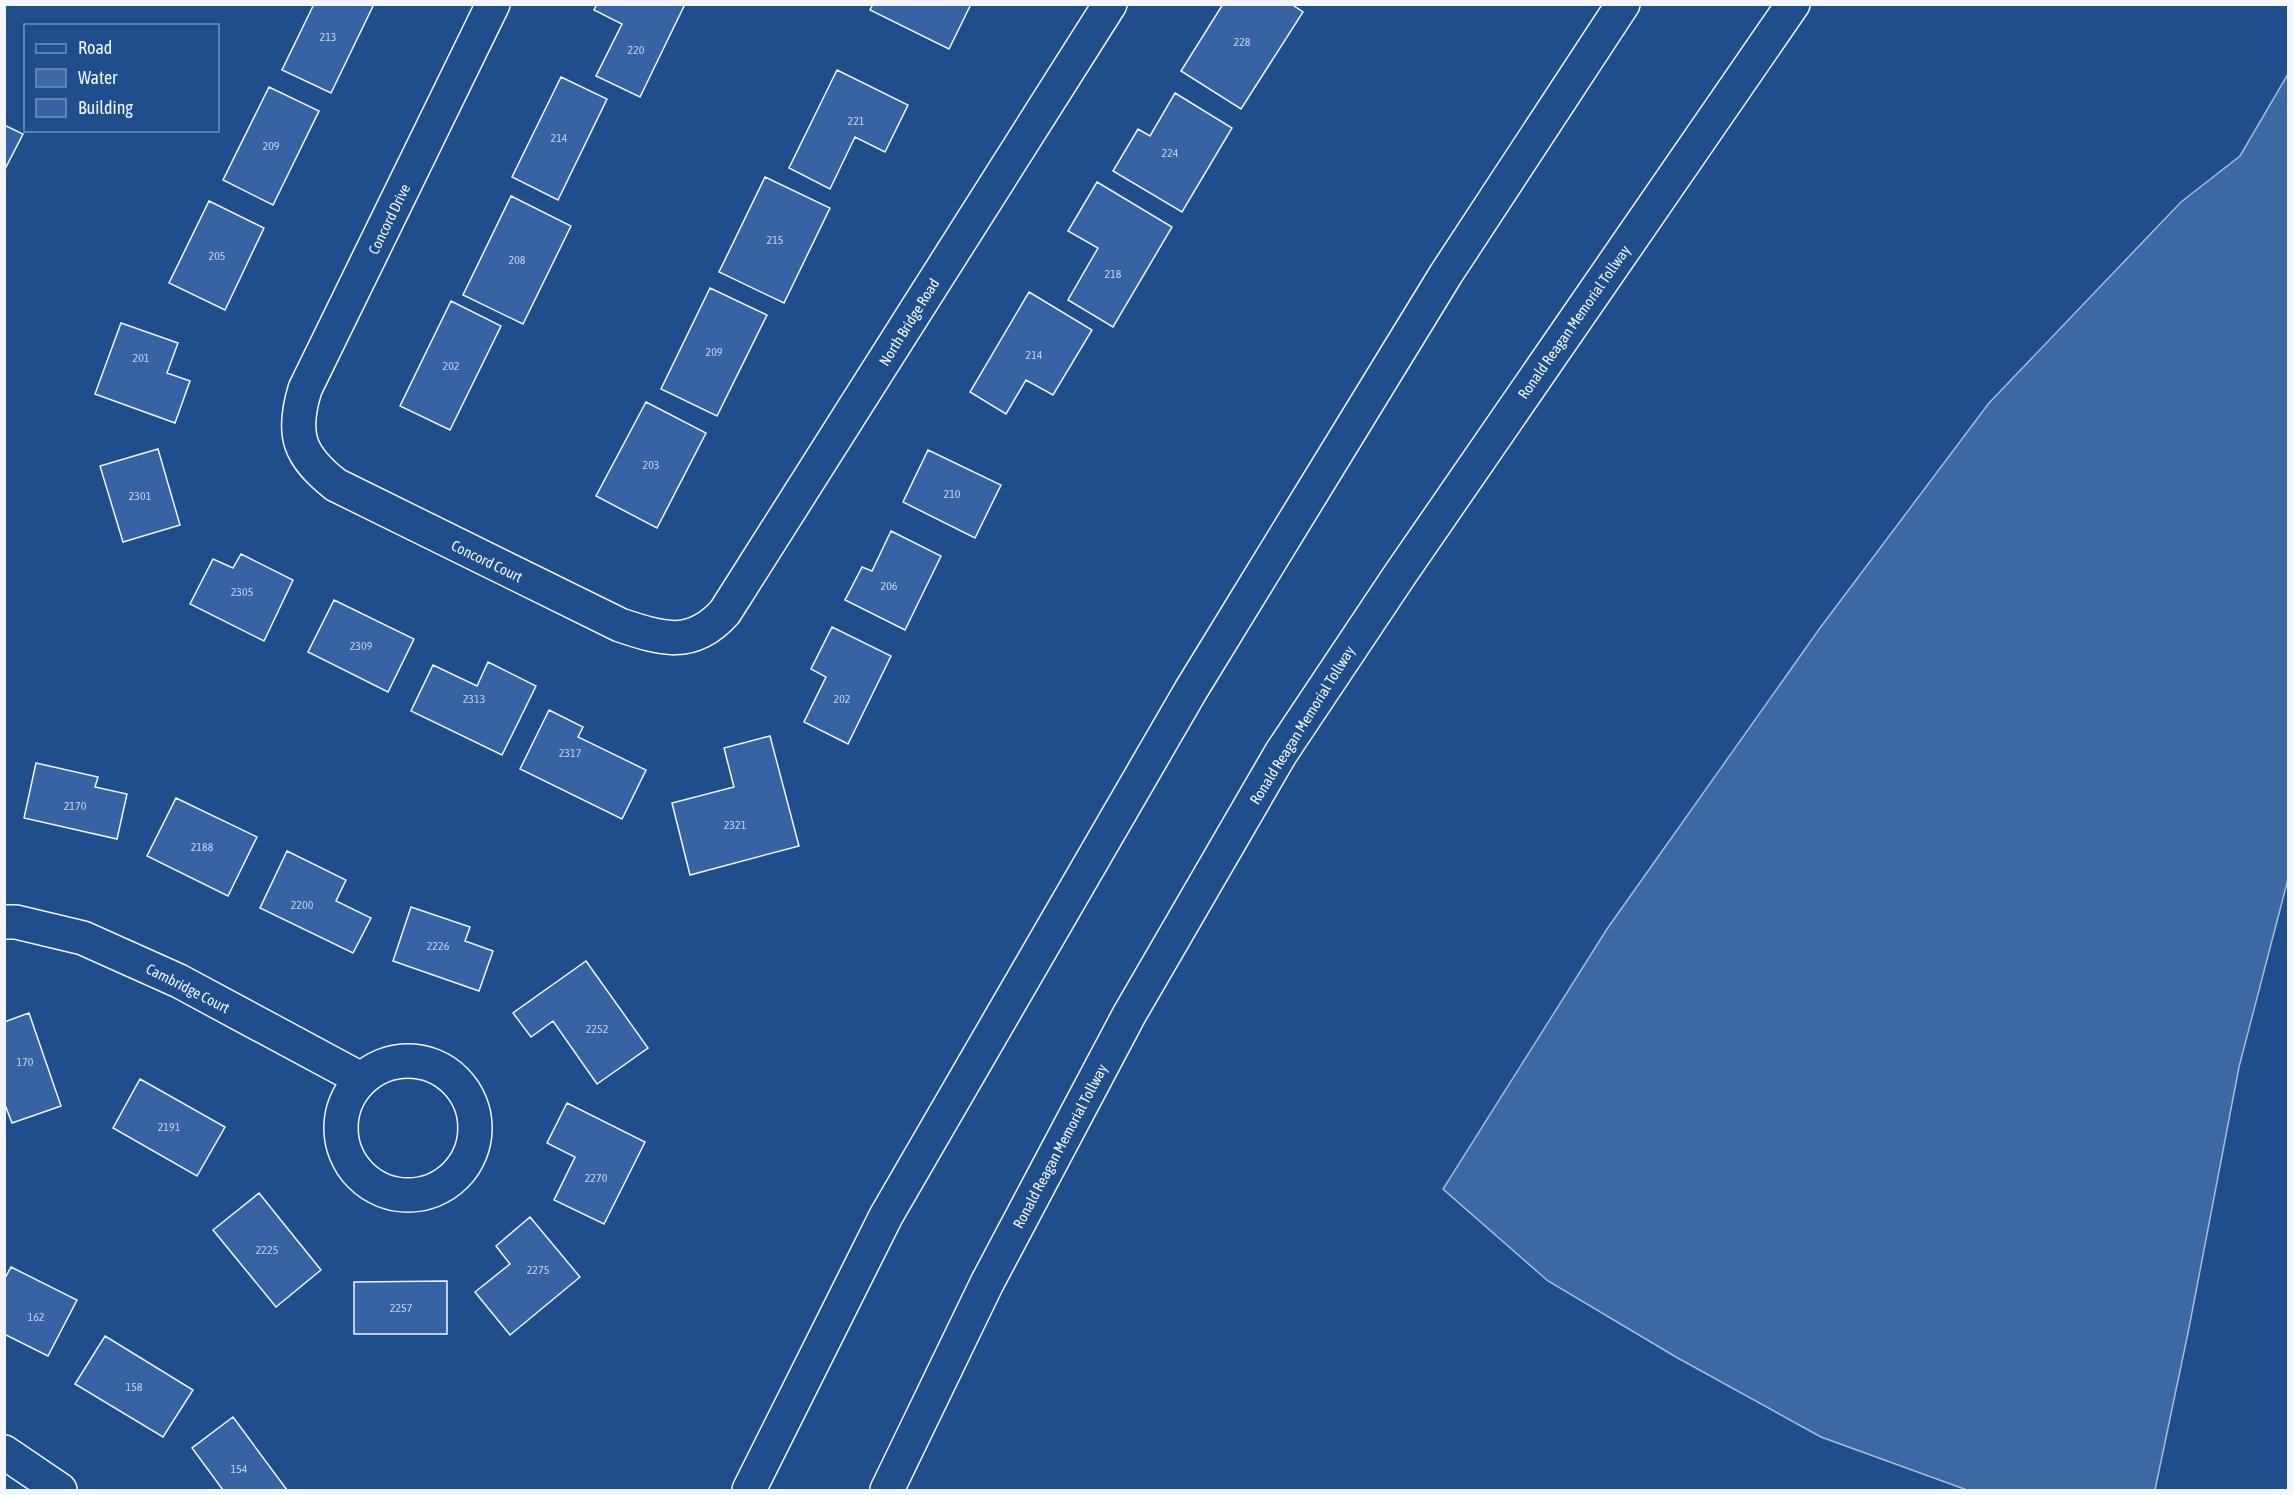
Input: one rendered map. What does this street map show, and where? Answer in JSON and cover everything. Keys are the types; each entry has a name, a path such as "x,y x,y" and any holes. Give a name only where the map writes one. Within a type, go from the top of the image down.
{"main road":[{"name":"Concord Drive","path":"298,437 300,406 305,389 493,4"},
{"name":"North Bridge Road","path":"701,632 711,627 725,612 1110,4"},
{"path":"749,1491 886,1216 1185,701 1446,274 1623,4"},
{"name":"Ronald Reagan Memorial Tollway","path":"887,1491 987,1283 1118,1036 1281,753 1413,556 1793,4"},
{"name":"Concord Court","path":"298,437 303,453 315,469 336,485 445,541 620,625 663,637 691,636 701,632"},
{"name":"Cambridge Court","path":"4,922 16,922 83,938 179,981 361,1079"},
{"path":"404,1061 427,1063 448,1074 464,1090 473,1112 475,1136 468,1158 455,1177 437,1189 417,1195 396,1195 375,1188 358,1175 346,1157 340,1137 341,1116 348,1095 361,1079 381,1066 404,1061"},
{"path":"4,1452 60,1491"}],"water":[{"path":"2288,74 2288,879 2239,1067 2155,1490 1967,1490 1821,1437 1676,1357 1548,1281 1443,1189 1607,929 1820,628 1989,403 2181,202 2240,156"}],"building":[{"path":"314,4 374,4 331,93 282,70"},
{"path":"597,4 685,4 640,97 596,76 622,24 594,10"},
{"path":"873,4 971,4 949,49 870,10"},
{"path":"1223,4 1291,4 1303,12 1241,109 1181,71"},
{"path":"837,70 908,105 885,152 855,137 830,189 789,168"},
{"path":"561,77 607,99 558,200 512,177"},
{"path":"269,87 319,111 273,205 223,180"},
{"path":"1175,93 1232,128 1182,212 1113,171 1138,129 1150,136"},
{"path":"4,125 23,134 4,171"},
{"path":"765,177 830,208 784,303 719,272"},
{"path":"1097,182 1172,227 1113,327 1068,300 1098,248 1068,231"},
{"path":"511,196 571,226 523,324 463,295"},
{"path":"209,201 264,228 225,310 169,283"},
{"path":"710,288 767,315 717,416 661,389"},
{"path":"1029,292 1092,330 1053,395 1026,380 1006,414 970,392"},
{"path":"451,301 501,326 450,430 400,406"},
{"path":"121,323 178,343 167,373 190,381 175,423 95,394"},
{"path":"646,402 706,433 657,528 596,496"},
{"path":"158,449 180,525 123,542 100,466"},
{"path":"928,450 1001,485 975,538 903,502"},
{"path":"891,531 941,556 905,630 845,600 862,567 872,571"},
{"path":"241,554 293,580 264,641 190,604 213,559 233,568"},
{"path":"334,600 414,639 388,692 308,652"},
{"path":"832,627 891,656 848,744 804,722 826,677 811,669"},
{"path":"488,662 536,686 502,755 411,711 433,665 477,686"},
{"path":"549,710 583,727 578,737 646,770 622,819 520,769"},
{"path":"770,736 799,846 690,875 672,803 734,787 724,748"},
{"path":"36,763 98,777 95,787 127,794 117,839 24,818"},
{"path":"176,798 257,837 228,896 147,856"},
{"path":"287,851 346,880 336,901 371,918 353,953 260,908"},
{"path":"411,907 470,927 465,941 493,951 479,991 393,961"},
{"path":"586,961 648,1048 597,1084 553,1021 531,1037 513,1013"},
{"path":"29,1013 61,1106 12,1123 4,1102 4,1022"},
{"path":"140,1079 225,1127 197,1176 113,1128"},
{"path":"567,1103 645,1142 604,1224 554,1200 575,1157 547,1143"},
{"path":"259,1193 321,1270 276,1307 213,1230"},
{"path":"530,1217 580,1277 510,1335 475,1292 510,1264 496,1246"},
{"path":"11,1267 77,1300 48,1356 4,1334 4,1280"},
{"path":"447,1281 447,1334 354,1334 354,1282"},
{"path":"105,1336 193,1390 163,1437 75,1384"},
{"path":"233,1417 287,1490 223,1490 192,1448"}]}
